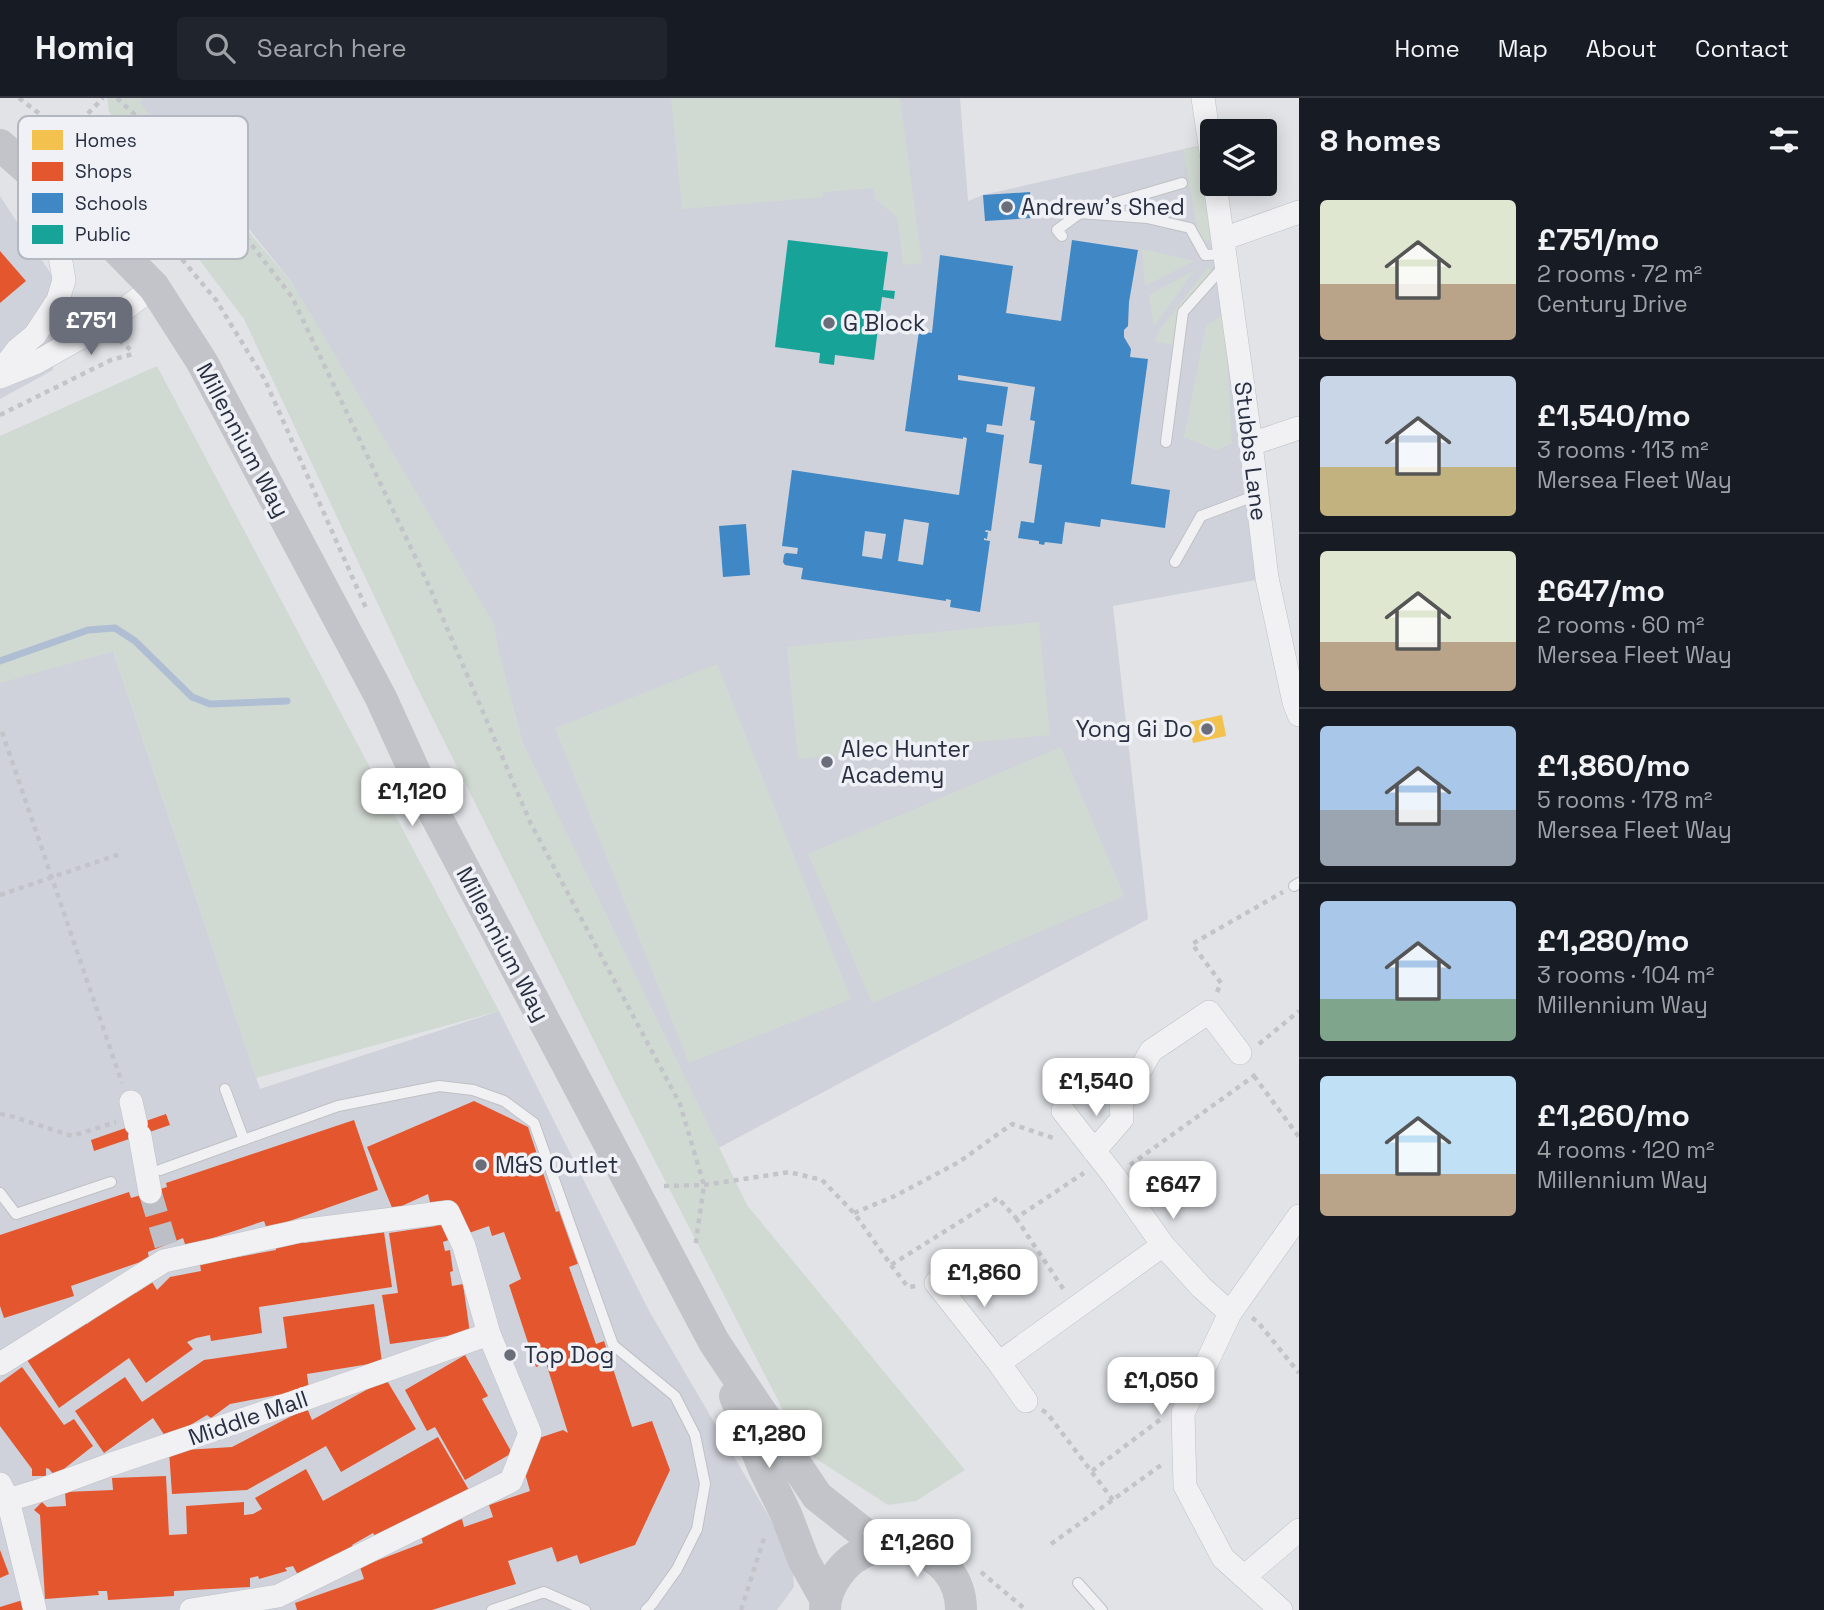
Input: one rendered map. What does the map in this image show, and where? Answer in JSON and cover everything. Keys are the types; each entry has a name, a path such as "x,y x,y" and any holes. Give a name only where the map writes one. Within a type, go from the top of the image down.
{"main road":[{"name":"Millennium Way","path":"0,145 18,161"},
{"name":"Millennium Way","path":"127,259 154,287 202,362 375,686 428,801 715,1342 817,1496 880,1546"},
{"name":"Millennium Way","path":"715,1342 764,1469 786,1514 824,1607"},
{"path":"824,1607 833,1581 845,1565 861,1553 880,1546 902,1545 923,1551 941,1563 968,1607"}],"street":[{"path":"1203,98 1206,119"},
{"name":"Stubbs Lane","path":"1217,196 1267,578 1297,706"},
{"path":"1225,252 1299,212"},
{"path":"0,374 17,350 35,335 58,300 64,280 60,259"},
{"path":"0,374 37,362 103,325 154,287"},
{"path":"1251,444 1299,428"},
{"path":"1094,1151 1122,1119 1121,1104 1151,1051 1209,1012 1247,1056"},
{"path":"1063,1111 1163,1245 1201,1287 1231,1311"},
{"path":"135,1120 150,1192"},
{"path":"0,1364 164,1261 169,1252 300,1231 448,1212 464,1246 489,1334 530,1433 511,1481 281,1603 191,1610"},
{"path":"1281,1610 1223,1558 1185,1486 1183,1413 1231,1311 1299,1216"},
{"path":"999,1363 1163,1245"},
{"path":"936,1283 1026,1401"},
{"name":"Middle Mall","path":"4,1492 38,1492 489,1334"},
{"path":"4,1492 35,1610"},
{"path":"1244,1577 1299,1530"}],"lane":[{"path":"1062,236 1057,230 1080,213 1182,183"},
{"path":"1080,213 1147,218 1190,228 1205,255 1225,252"},
{"path":"1166,442 1183,312 1225,252"},
{"path":"1175,562 1201,516 1257,495"},
{"path":"160,1170 338,1106 439,1086 473,1090 504,1101 534,1123 613,1345 675,1396 695,1435 705,1484 697,1529 677,1569 646,1610"},
{"path":"225,1089 244,1140"},
{"path":"0,1193 16,1214 111,1182"},
{"path":"1078,1583 1102,1610"},
{"path":"492,1610 544,1592 585,1610"}],"path":[{"path":"86,116 103,98"},
{"path":"117,98 136,116"},
{"path":"248,240 292,296 429,586 531,824 680,1104 704,1185 693,1259"},
{"path":"0,415 111,359 134,354 103,325"},
{"path":"0,1114 72,1136 135,1120 2,732"},
{"path":"0,895 123,853"},
{"path":"1209,1012 1221,983 1192,944 1296,884"},
{"path":"1299,1012 1247,1056 1254,1076 1299,1137"},
{"path":"1016,1218 1086,1172 1114,1176 1254,1076"},
{"path":"854,1213 895,1196 959,1162 1012,1124 1094,1151"},
{"path":"664,1186 704,1185 789,1172 822,1180 854,1213 908,1287 936,1283"},
{"path":"891,1265 998,1198 1016,1218 1076,1307"},
{"path":"1231,1311 1257,1321 1299,1373"},
{"path":"1092,1471 1190,1397"},
{"path":"1026,1401 1046,1413 1113,1500"},
{"path":"1051,1544 1184,1448"},
{"path":"741,1610 765,1534 786,1514"}],"shaded area":[{"path":"107,98 143,98 140,103 151,116 112,116"},
{"name":"Alec Hunter Academy","path":"130,98 960,98 968,201 983,195 1200,145 1200,196 1217,196 1267,578 1113,606 1148,919 711,1152 293,284 248,228 248,116 125,116 118,111"},
{"path":"671,98 900,98 922,263 903,265 897,217 875,199 874,188 823,192 823,197 682,209"},
{"path":"1200,146 1200,196 1209,196 1214,240 1200,241 1183,150"},
{"path":"0,196 18,224 18,259 41,259 53,277 53,370 0,399"},
{"path":"248,231 293,284 494,624 523,743 747,1205 965,1470 916,1501 888,1505 804,1451 619,1091 414,681 244,319 199,259 248,259"},
{"path":"1142,249 1194,261 1145,286"},
{"path":"1208,267 1212,271 1182,312 1176,346 1154,341 1159,331"},
{"path":"1195,270 1154,326 1149,295"},
{"path":"1224,314 1232,443 1216,450 1184,437 1206,326"},
{"path":"157,366 499,1011 256,1078 113,651 0,683 0,436"},
{"path":"1039,622 1050,735 798,759 787,647"},
{"path":"113,651 260,1089 499,1011 648,1309 792,1556 794,1587 777,1610 0,1610 0,682"},
{"path":"717,664 851,999 689,1063 555,728"},
{"path":"1061,747 1124,896 872,1003 808,854"}],"building: Homes":[{"name":"Yong Gi Do","path":"1222,715 1226,736 1193,743 1189,722"}],"building: Shops":[{"path":"0,251 26,281 0,303"},
{"path":"474,1101 528,1127 556,1212 562,1210 580,1263 569,1267 596,1344 604,1341 632,1427 652,1421 670,1470 635,1545 580,1564 577,1555 557,1562 552,1547 508,1561 516,1584 432,1610 297,1610 295,1603 364,1579 360,1567 423,1543 420,1534 462,1519 464,1527 493,1517 489,1505 530,1491 523,1466 536,1439 563,1430 568,1433 546,1363 536,1367 509,1285 521,1279 504,1232 492,1236 489,1226 443,1242 445,1251 450,1250 452,1286 463,1284 470,1333 390,1344 382,1295 398,1293 389,1233 436,1226 428,1194 393,1210 367,1147"},
{"path":"166,1114 170,1125 94,1151 91,1140"},
{"path":"354,1120 378,1190 267,1229 264,1221 186,1247 183,1238 148,1252 149,1259 71,1286 74,1296 4,1318 0,1306 0,1235 129,1192 131,1198 167,1187 166,1183"},
{"path":"384,1232 392,1287 259,1307 262,1333 211,1341 210,1335 196,1338 187,1342 193,1349 146,1383 129,1358 59,1408 25,1357 83,1318 87,1324 133,1290 136,1293 152,1282 157,1290 170,1277 201,1271 200,1264 276,1250 275,1242 304,1238 304,1243"},
{"path":"374,1304 382,1362 307,1374 309,1389 230,1404 211,1418 207,1415 167,1439 153,1418 104,1453 75,1411 125,1377 142,1402 204,1360 287,1348 283,1317"},
{"path":"465,1355 488,1396 482,1399 512,1453 465,1480 435,1427 427,1431 405,1390"},
{"path":"22,1367 64,1425 74,1419 93,1446 55,1476 46,1468 46,1476 32,1476 32,1469 0,1426 0,1383"},
{"path":"386,1379 416,1429 341,1472 326,1446 247,1490 172,1494 169,1451 232,1447 307,1408 312,1420"},
{"path":"438,1437 469,1490 378,1540 373,1533 352,1545 354,1548 298,1575 293,1566 285,1568 287,1571 259,1579 258,1576 250,1578 250,1587 174,1591 174,1596 108,1600 107,1591 98,1591 99,1595 45,1599 40,1515 34,1510 42,1502 47,1507 66,1506 65,1492 113,1490 112,1478 166,1476 169,1535 187,1534 186,1506 244,1502 244,1515 253,1514 262,1509 255,1498 306,1469 323,1501"},
{"path":"0,1550 9,1574 0,1578"},
{"path":"39,1595 44,1610 0,1610 0,1607"}],"building: Schools":[{"name":"Andrew's Shed","path":"1030,192 1032,218 985,221 983,195"},
{"path":"1072,240 1138,250 1129,302 1128,326 1124,330 1124,337 1131,349 1130,357 1148,359 1131,484 1170,490 1165,528 1101,519 1100,527 1065,522 1062,544 1045,542 1044,545 1039,544 1039,541 1018,538 1021,521 1034,523 1042,465 1029,463 1035,421 1030,420 1035,387 958,375 958,380 1008,387 1002,426 987,424 986,432 1004,435 991,531 986,530 987,539 984,538 990,541 980,612 950,607 951,600 946,599 801,579 803,568 785,565 784,555 797,554 798,548 782,546 792,470 959,495 967,438 905,431 919,331 932,333 940,255 1013,266 1006,313 1061,321","holes":["904,519 929,523 923,565 898,561","865,531 886,534 882,559 862,556"]},
{"path":"746,524 750,575 723,577 719,526"}],"building: Public":[{"name":"G Block","path":"788,240 888,252 883,290 895,291 894,299 882,297 874,360 835,355 834,365 819,363 820,353 775,347"}],"waterway":[{"path":"0,661 88,630 115,628 135,641 192,697 210,704 287,701"}],"tunnel":[{"path":"150,1192 166,1245"}],"place":[{"name":"Andrew's Shed","path":"1007,207"},
{"name":"G Block","path":"829,323"},
{"name":"Yong Gi Do","path":"1207,729"},
{"name":"Alec Hunter Academy","path":"827,762"},
{"name":"M&S Outlet","path":"481,1165"},
{"name":"Top Dog","path":"510,1355"}]}
